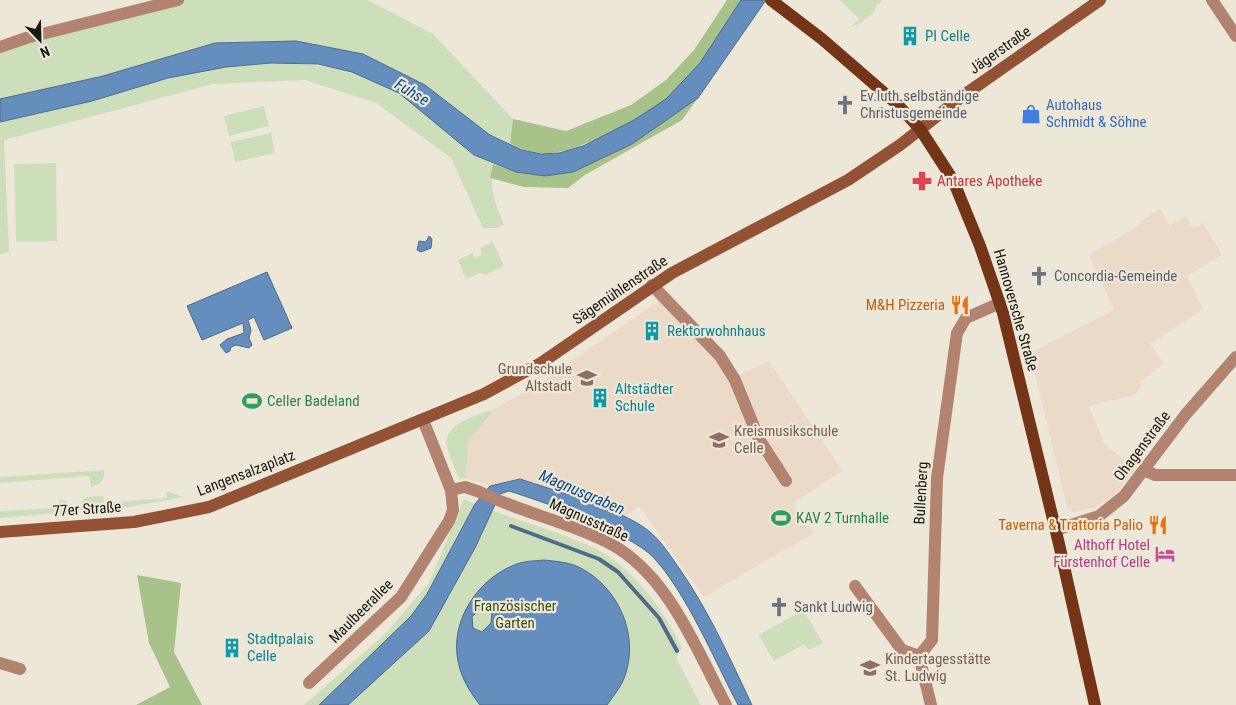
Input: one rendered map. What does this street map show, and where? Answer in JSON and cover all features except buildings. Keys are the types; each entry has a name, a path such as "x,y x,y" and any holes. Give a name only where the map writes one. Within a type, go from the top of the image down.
{"main road":[{"name":"Hannoversche Straße","path":"772,1 890,98 920,129 953,180 977,238 1000,303 1056,530 1095,705"}],"street":[{"path":"0,48 26,38 178,0"},
{"name":"Jägerstraße","path":"920,129 1100,0"},
{"path":"1212,0 1236,36"},
{"name":"Sägemühlenstraße","path":"327,459 484,394 541,363 652,285 848,180 920,129"},
{"path":"652,285 720,356 735,380 760,439 786,481"},
{"name":"Bullenberg","path":"919,656 932,640 937,478 957,333 966,318 1000,303"},
{"name":"Ohagenstraße","path":"1056,530 1083,523 1110,508 1124,496 1186,414 1236,357"},
{"path":"423,420 452,496"},
{"name":"Langensalzaplatz","path":"176,515 209,507 327,459"},
{"path":"1144,470 1155,475 1236,475"},
{"name":"Magnusstraße","path":"452,496 465,487 498,501 523,508 610,544 632,558 654,580 672,605 726,705"},
{"name":"Maulbeerallee","path":"309,682 401,597 449,521 452,496"},
{"name":"77er Straße","path":"0,532 134,522 176,515"},
{"path":"855,586 902,650 919,656 931,705"},
{"path":"0,663 20,669"}],"shaded area":[{"path":"1160,209 1170,226 1186,216 1193,228 1203,223 1222,255 1187,276 1203,309 1150,344 1164,364 1140,382 1141,387 1135,395 1089,406 1104,443 1136,469 1114,495 1095,508 1073,512 1067,507 1030,353 1114,310 1089,255 1138,226 1137,224"},
{"path":"667,295 725,352 739,375 769,361 843,471 793,503 814,533 704,597 639,506 626,517 520,479 490,486 466,478 468,442 494,409 535,386"}],"green space":[{"path":"177,0 368,0 433,34 513,119 510,143 490,134 425,85 363,54 296,41 215,43 103,76 0,99 0,49"},
{"path":"727,0 741,0 705,57 675,90 650,111 592,141 552,153 524,150 510,143 513,119 566,131 631,105 666,80 694,50"},
{"path":"840,0 883,0 867,18 851,27 859,19"},
{"path":"271,63 321,66 337,69 368,78 399,93 456,140 493,164 492,181 494,195 504,225 496,228 483,228 451,158 376,103 305,80 213,84 4,140 9,253 0,254 0,122 92,101 168,78 226,67"},
{"path":"698,98 682,120 585,175 568,188 524,187 490,178 493,164 516,172 545,176 573,172 632,144"},
{"path":"264,106 269,126 229,136 224,116"},
{"path":"271,133 275,153 235,162 231,142"},
{"path":"56,163 57,241 16,242 14,164"},
{"path":"493,242 504,266 485,275 480,273 466,279 458,260 472,253 475,258 482,254 480,248"},
{"path":"494,409 468,442 466,478 461,479 458,476 447,447 447,439 450,432 463,421"},
{"path":"104,470 102,482 91,487 89,476 0,483 0,477"},
{"path":"166,491 184,497 128,507 107,505 80,511 81,501 87,497 103,496 104,503 167,498"},
{"path":"59,499 67,501 69,512 0,518 0,511 59,508"},
{"name":"Französischer Garten","path":"464,499 580,542 596,549 622,567 635,579 667,620 682,648 676,658 701,705 304,705 386,633 429,583"},
{"path":"137,575 181,583 174,652 202,705 136,705 170,687 149,643"},
{"path":"803,610 823,643 809,650 804,644 774,661 759,635"}],"water":[{"name":"Fuhse","path":"741,0 766,0 698,98 632,144 573,172 545,176 516,172 474,155 399,93 352,72 318,64 271,63 226,67 168,78 92,101 0,122 0,99 103,76 215,43 296,41 363,54 425,85 490,135 522,150 541,154 559,153 583,146 634,120 666,99 700,63"},
{"path":"429,236 432,239 431,248 421,252 417,250 419,241 426,242"},
{"path":"267,272 292,328 264,340 254,317 248,320 251,330 249,338 252,345 249,348 236,345 231,347 230,351 226,353 220,345 227,339 244,333 243,323 202,340 187,306"},
{"path":"520,479 606,508 638,524 655,536 670,555 701,603 752,705 738,705 688,608 677,589 653,557 642,548 606,528 509,491 500,494 475,548 429,631 348,705 319,705 411,616 427,594 475,504 490,486"},
{"path":"544,560 574,565 590,573 614,598 628,631 630,648 628,666 622,683 607,705 480,705 469,690 459,667 457,646 458,631 462,617 478,591 501,572 517,564","holes":["479,609 492,611 491,623 482,632 473,628 472,617"]}],"waterway":[{"path":"511,526 599,559 618,572 659,618 677,651"}],"place":[{"name":"PI Celle","path":"910,36"},
{"name":"Ev.luth.selbständige Christusgemeinde","path":"845,105"},
{"name":"Autohaus Schmidt & Söhne","path":"1031,114"},
{"name":"Antares Apotheke","path":"922,181"},
{"name":"Concordia-Gemeinde","path":"1039,276"},
{"name":"M&H Pizzeria","path":"960,305"},
{"name":"Rektorwohnhaus","path":"652,331"},
{"name":"Grundschule Altstadt","path":"587,378"},
{"name":"Altstädter Schule","path":"600,398"},
{"name":"Celler Badeland","path":"252,401"},
{"name":"Kreismusikschule Celle","path":"719,440"},
{"name":"KAV 2 Turnhalle","path":"781,518"},
{"name":"Taverna & Trattoria Palio","path":"1158,525"},
{"name":"Althoff Hotel Fürstenhof Celle","path":"1165,554"},
{"name":"Sankt Ludwig","path":"779,607"},
{"name":"Stadtpalais Celle","path":"232,648"},
{"name":"Kindertagesstätte St. Ludwig","path":"870,668"}],"water label":[{"name":"Magnusgraben","path":"582,492"}]}
